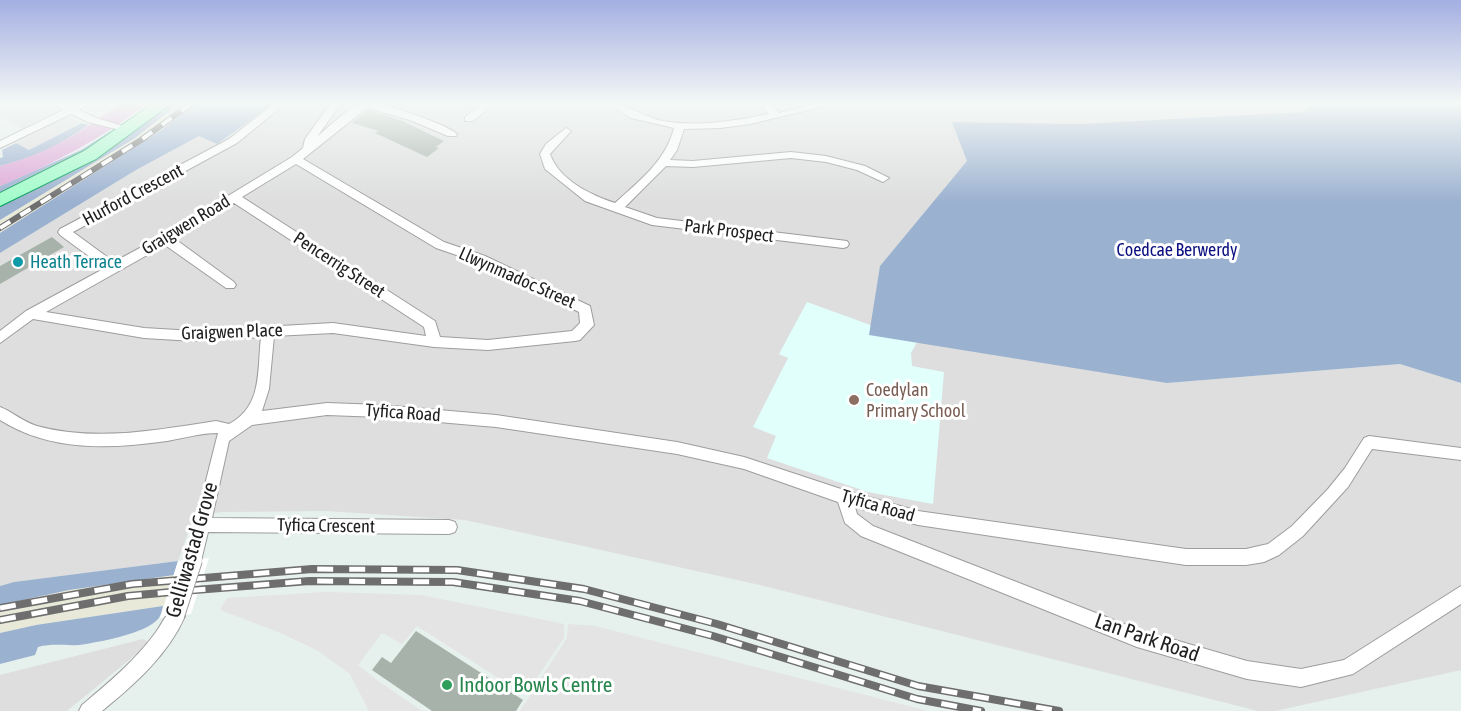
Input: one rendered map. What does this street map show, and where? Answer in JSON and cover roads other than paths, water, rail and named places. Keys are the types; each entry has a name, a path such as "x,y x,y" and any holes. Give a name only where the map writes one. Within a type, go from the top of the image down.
{"main road":[{"path":"0,200 76,163 112,136"}],"street":[{"path":"0,145 18,136"},
{"name":"Hurford Crescent","path":"114,268 64,232 239,136"},
{"path":"308,150 312,136"},
{"name":"Graigwen Road","path":"0,338 31,314 166,239 296,159 325,136"},
{"name":"Park Prospect","path":"560,136 550,146 546,154 549,167 589,198 656,222 843,244"},
{"path":"617,208 663,163 675,148 678,136"},
{"path":"663,163 693,165 791,155 826,159 861,168 884,178"},
{"name":"Llwynmadoc Street","path":"296,159 440,244 481,259 585,309 587,325 575,336 488,345 434,342"},
{"name":"Pencerrig Street","path":"233,197 430,324 434,342"},
{"path":"166,239 230,285"},
{"name":"Graigwen Place","path":"31,314 144,333 194,336 333,328 434,342"},
{"path":"250,419 259,408 268,331"},
{"name":"Tyfica Road","path":"228,430 250,419 327,409 381,411 496,421 677,448 744,463 844,497 918,518 1186,557 1262,555 1284,543 1332,495 1351,471 1360,452 1369,442 1461,454"},
{"path":"0,413 36,432 80,440 129,440 216,427 228,430"},
{"name":"Gelliwastad Grove","path":"88,711 151,655 176,616 194,560 222,439 228,430"},
{"name":"Lan Park Road","path":"844,497 850,518 867,531 1137,638 1247,670 1301,678 1347,668 1461,594"},
{"name":"Tyfica Crescent","path":"203,525 449,527"}],"railway":[{"path":"0,228 146,136"},
{"path":"0,608 132,584 312,569 457,570 584,589 717,624 918,686 1059,711"},
{"path":"0,620 128,596 182,591 309,581 453,582 580,601 713,636 917,699 981,711"}],"place":[{"name":"Heath Terrace","path":"18,262"},
{"name":"Coedylan Primary School","path":"854,400"},
{"name":"Indoor Bowls Centre","path":"447,685"}],"park label":[{"name":"Coedcae Berwerdy","path":"1177,250"}]}
